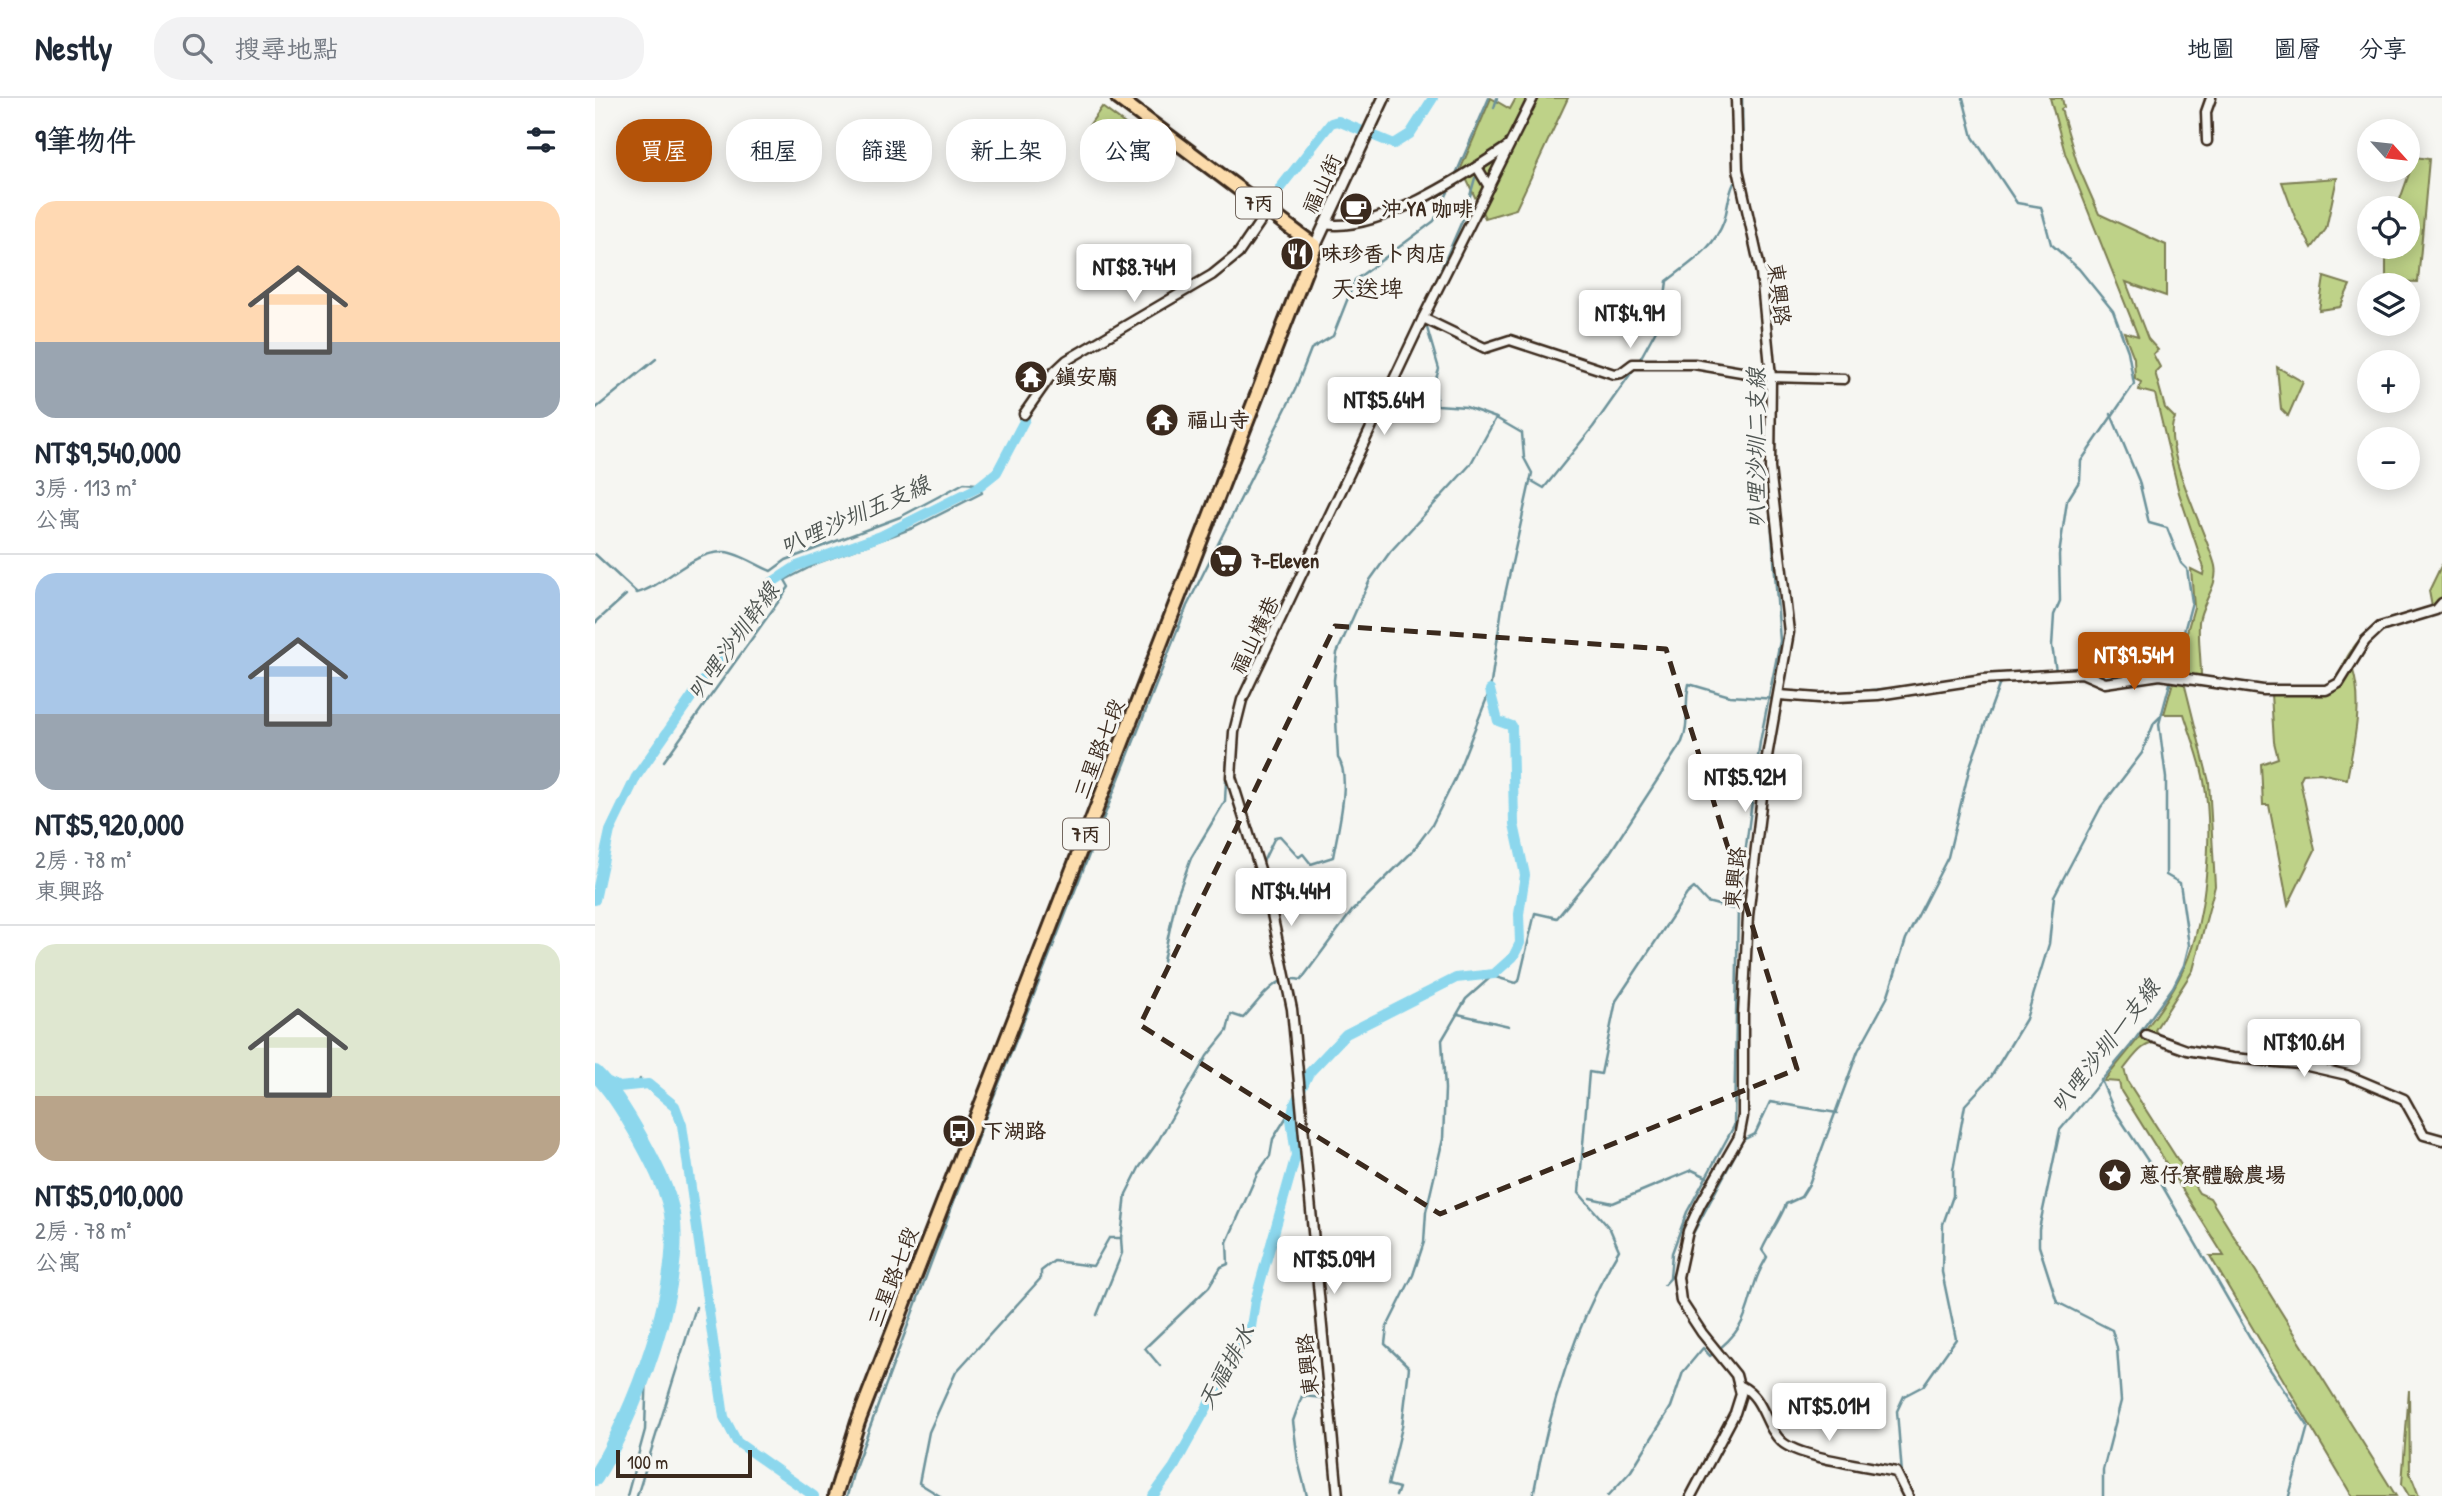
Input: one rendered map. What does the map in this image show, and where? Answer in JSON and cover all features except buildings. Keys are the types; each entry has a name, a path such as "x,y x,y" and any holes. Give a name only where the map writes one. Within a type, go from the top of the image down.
{"main road":[{"name":"7丙","path":"1118,98 1315,246"},
{"name":"三星路七段","path":"835,1496 858,1422 1315,246"}],"street":[{"name":"福山街","path":"1315,246 1384,98"},
{"name":"福山橫巷","path":"1231,777 1234,732 1242,700 1423,318 1533,98"},
{"name":"東興路","path":"1736,98 1738,169 1761,273 1770,377 1770,468 1789,632 1766,762 1748,916 1743,1015 1743,1116 1739,1137 1688,1231 1678,1277 1681,1301 1689,1316 1736,1375 1741,1386 1759,1401 1783,1443 1813,1455 1896,1472 1908,1496"},
{"path":"2207,141 2206,111 2211,98"},
{"path":"1325,224 1343,227 1363,222 1451,185 1509,145"},
{"path":"1477,167 1489,187"},
{"path":"1024,414 1052,374 1067,360 1212,275 1237,254 1268,210"},
{"path":"1423,318 1485,348 1510,340 1614,374 1621,373 1633,364 1694,364 1770,377 1845,380"},
{"path":"1779,695 1819,698 1878,695 1983,680 2082,673 2105,682 2160,675 2263,690 2326,690 2339,683 2365,641 2379,627 2436,610 2442,603"},
{"name":"東興路","path":"1231,777 1282,952 1301,1090 1338,1496"},
{"path":"2146,1035 2197,1052 2299,1064 2347,1075 2404,1099 2424,1135 2442,1140"},
{"path":"1691,1496 1735,1413 1741,1386"}],"highlighted area":[{"path":"1335,626 1666,649 1797,1069 1440,1214 1140,1025"}],"green space":[{"path":"1491,98 1510,109 1516,98 1568,98 1516,209 1485,218 1461,168"},
{"path":"2050,98 2062,98 2064,107 2061,109 2078,166 2099,214 2166,245 2166,296 2126,282 2148,339 2158,350 2153,354 2160,367 2155,372 2165,408 2175,418 2172,431 2179,468 2215,566 2214,581 2199,622 2201,676 2267,687 2329,685 2339,675 2357,642 2375,626 2395,617 2432,607 2429,591 2442,564 2442,612 2399,624 2381,633 2352,667 2358,709 2347,779 2320,773 2303,774 2300,780 2315,850 2288,905 2269,805 2263,805 2261,764 2278,758 2274,742 2271,694 2184,682 2209,782 2215,886 2193,970 2155,1030 2164,1042 2145,1046 2124,1069 2128,1082 2199,1193 2210,1198 2396,1496 2352,1496 2210,1256 2224,1256 2121,1091 2119,1082 2104,1081 2164,1004 2180,976 2189,956 2202,907 2208,854 2204,781 2184,714 2164,714 2194,607 2191,569 2203,575 2204,568 2179,493 2155,394 2139,390 2141,382 2135,379 2134,358 2124,332 2138,336 2065,153"},
{"path":"1102,107 1118,119 1094,119"},
{"path":"2420,158 2429,159 2419,273 2386,273 2386,259 2420,259 2420,196 2401,196 2406,182 2420,182"},
{"path":"2337,178 2326,229 2312,248 2295,217 2282,182"},
{"path":"2324,277 2350,285 2340,307 2319,310"},
{"path":"2277,367 2303,382 2288,416 2281,409"},
{"path":"2409,1390 2410,1473 2419,1496 2409,1496 2402,1484"}],"waterway":[{"name":"叭哩沙圳幹線","path":"1280,188 1331,123 1338,121 1394,144 1410,134 1433,98"},
{"path":"1456,174 1489,98"},
{"path":"1494,108 1497,98"},
{"name":"叭哩沙圳二支線","path":"1742,98 1743,175"},
{"name":"叭哩沙圳一支線","path":"1963,98 1973,137 2017,203 2041,207 2051,244 2079,269 2113,311 2128,351 2134,384 2081,461 2080,480 2067,501 2059,555 2060,601 2054,615 2052,646 2056,671"},
{"path":"1427,302 1465,214 1475,178"},
{"path":"1639,361 1662,319 1667,281 1700,255 1714,240 1724,221 1734,183"},
{"path":"847,1496 854,1470 979,1134 1187,606 1295,390 1311,349 1333,336 1355,280 1434,221 1448,192"},
{"name":"叭哩沙圳二支線","path":"1757,236 1767,286 1770,323"},
{"path":"1262,864 1275,837 1280,836 1299,857 1303,854 1311,864 1333,857 1344,792 1344,778 1338,758 1334,680 1337,653 1370,580 1390,552 1470,465 1496,418 1466,407 1437,405 1435,382 1439,369 1425,321"},
{"path":"595,409 656,359"},
{"path":"1530,480 1544,488 1593,427 1636,366"},
{"name":"叭哩沙圳一支線","path":"2103,1496 2103,1470 2121,1401 2117,1348 2112,1330 2057,1302 2039,1246 2039,1229 2060,1130 2131,1045 2173,987 2184,965 2189,945 2180,883 2166,875 2166,778 2159,724 2192,602 2187,569 2181,563 2167,528 2149,523 2139,481 2111,414"},
{"path":"940,1496 919,1483 929,1432 956,1372 1041,1278 1041,1271 1054,1261 1093,1266 1109,1238 1121,1238 1126,1194 1207,1056 1227,1031 1231,1014 1243,1018 1275,984 1291,979 1301,980 1352,911 1411,853 1432,825 1455,779 1490,690 1502,608 1532,473 1524,458 1522,433 1496,418"},
{"name":"叭哩沙圳幹線","path":"595,900 610,831 636,777 771,583 797,566 881,536 977,488 997,472 1025,419"},
{"name":"叭哩沙圳二支線","path":"1773,466 1774,448"},
{"name":"叭哩沙圳二支線","path":"1670,1278 1672,1253 1687,1212 1734,1126 1738,906 1760,742 1780,641 1768,479"},
{"name":"叭哩沙圳五支線","path":"595,554 637,593 659,583 690,562 713,553 730,553 771,571 786,560 900,517 964,483 976,484 978,487"},
{"path":"664,761 789,587 785,580 820,562 913,528 982,493 981,491"},
{"path":"595,623 626,595"},
{"path":"1608,1496 1631,1471 1671,1407 1683,1372 1703,1348 1710,1356 1736,1332 1767,1257 1762,1250 1786,1204 1801,1197 1809,1184 1858,1051 1887,998 1906,939 1948,857 1970,766 2001,680"},
{"path":"1396,1496 1399,1488 1388,1485 1402,1427 1409,1367 1385,1344 1387,1327 1413,1275 1424,1242 1426,1212 1443,1139 1445,1089 1442,1040 1466,999 1492,976 1516,983 1519,981 1535,913 1557,918 1609,854 1682,742 1686,728 1689,684 1730,696 1793,700"},
{"path":"1823,694 1907,687"},
{"name":"天福排水","path":"1153,1496 1174,1467 1251,1327 1255,1301 1296,1155 1291,1119 1294,1105 1309,1073 1346,1034 1456,978 1494,974 1513,957 1520,943 1519,914 1525,875 1514,824 1512,726 1498,721 1490,690"},
{"path":"1163,961 1176,899 1191,858 1225,801 1228,742 1236,711"},
{"path":"1902,1474 1897,1411 1904,1396 1923,1386 1956,1339 1942,1272 1943,1224 1953,1196 1953,1170 1965,1105 1991,1077 2026,1019 2049,944 2054,896 2101,807 2142,753 2154,723 2160,717"},
{"name":"叭哩沙圳二支線","path":"1533,1496 1555,1400 1565,1369 1589,1308 1619,1250 1610,1229 1579,1193 1589,1072 1601,1074 1616,1001 1687,894 1694,888 1707,902 1733,909 1738,906"},
{"path":"1288,1007 1324,1398 1302,1396 1293,1421 1298,1461 1307,1496"},
{"path":"1458,1014 1509,1026"},
{"path":"595,1073 617,1100 652,1161 672,1214 673,1244 663,1313 652,1350 625,1420 595,1478"},
{"path":"600,1078 619,1087 648,1084 675,1106 682,1125 724,1417 737,1442 814,1496"},
{"path":"638,1083 640,1079"},
{"path":"2101,1080 2113,1108 2148,1161 2259,1353 2308,1426 2289,1496"},
{"path":"1689,1241 1743,1140 1755,1134 1770,1102 1837,1113"},
{"path":"1160,1366 1145,1348 1209,1287 1221,1267 1228,1264 1227,1242 1257,1174 1270,1156 1273,1139 1294,1105"},
{"path":"1590,1198 1613,1203 1692,1170 1707,1177"},
{"path":"1097,1315 1122,1253 1121,1238"},
{"path":"1664,1285 1676,1272"},
{"path":"637,1496 696,1307"},
{"path":"627,1496 645,1430 647,1366"}],"place":[{"name":"沖 YA 咖啡","path":"1356,209"},
{"name":"味珍香卜肉店","path":"1297,254"},
{"name":"鎮安廟","path":"1031,377"},
{"name":"福山寺","path":"1162,420"},
{"name":"7-Eleven","path":"1226,561"},
{"name":"下湖路","path":"959,1131"},
{"name":"蔥仔寮體驗農場","path":"2115,1175"}],"district":[{"name":"天送埤","path":"1367,289"}]}
